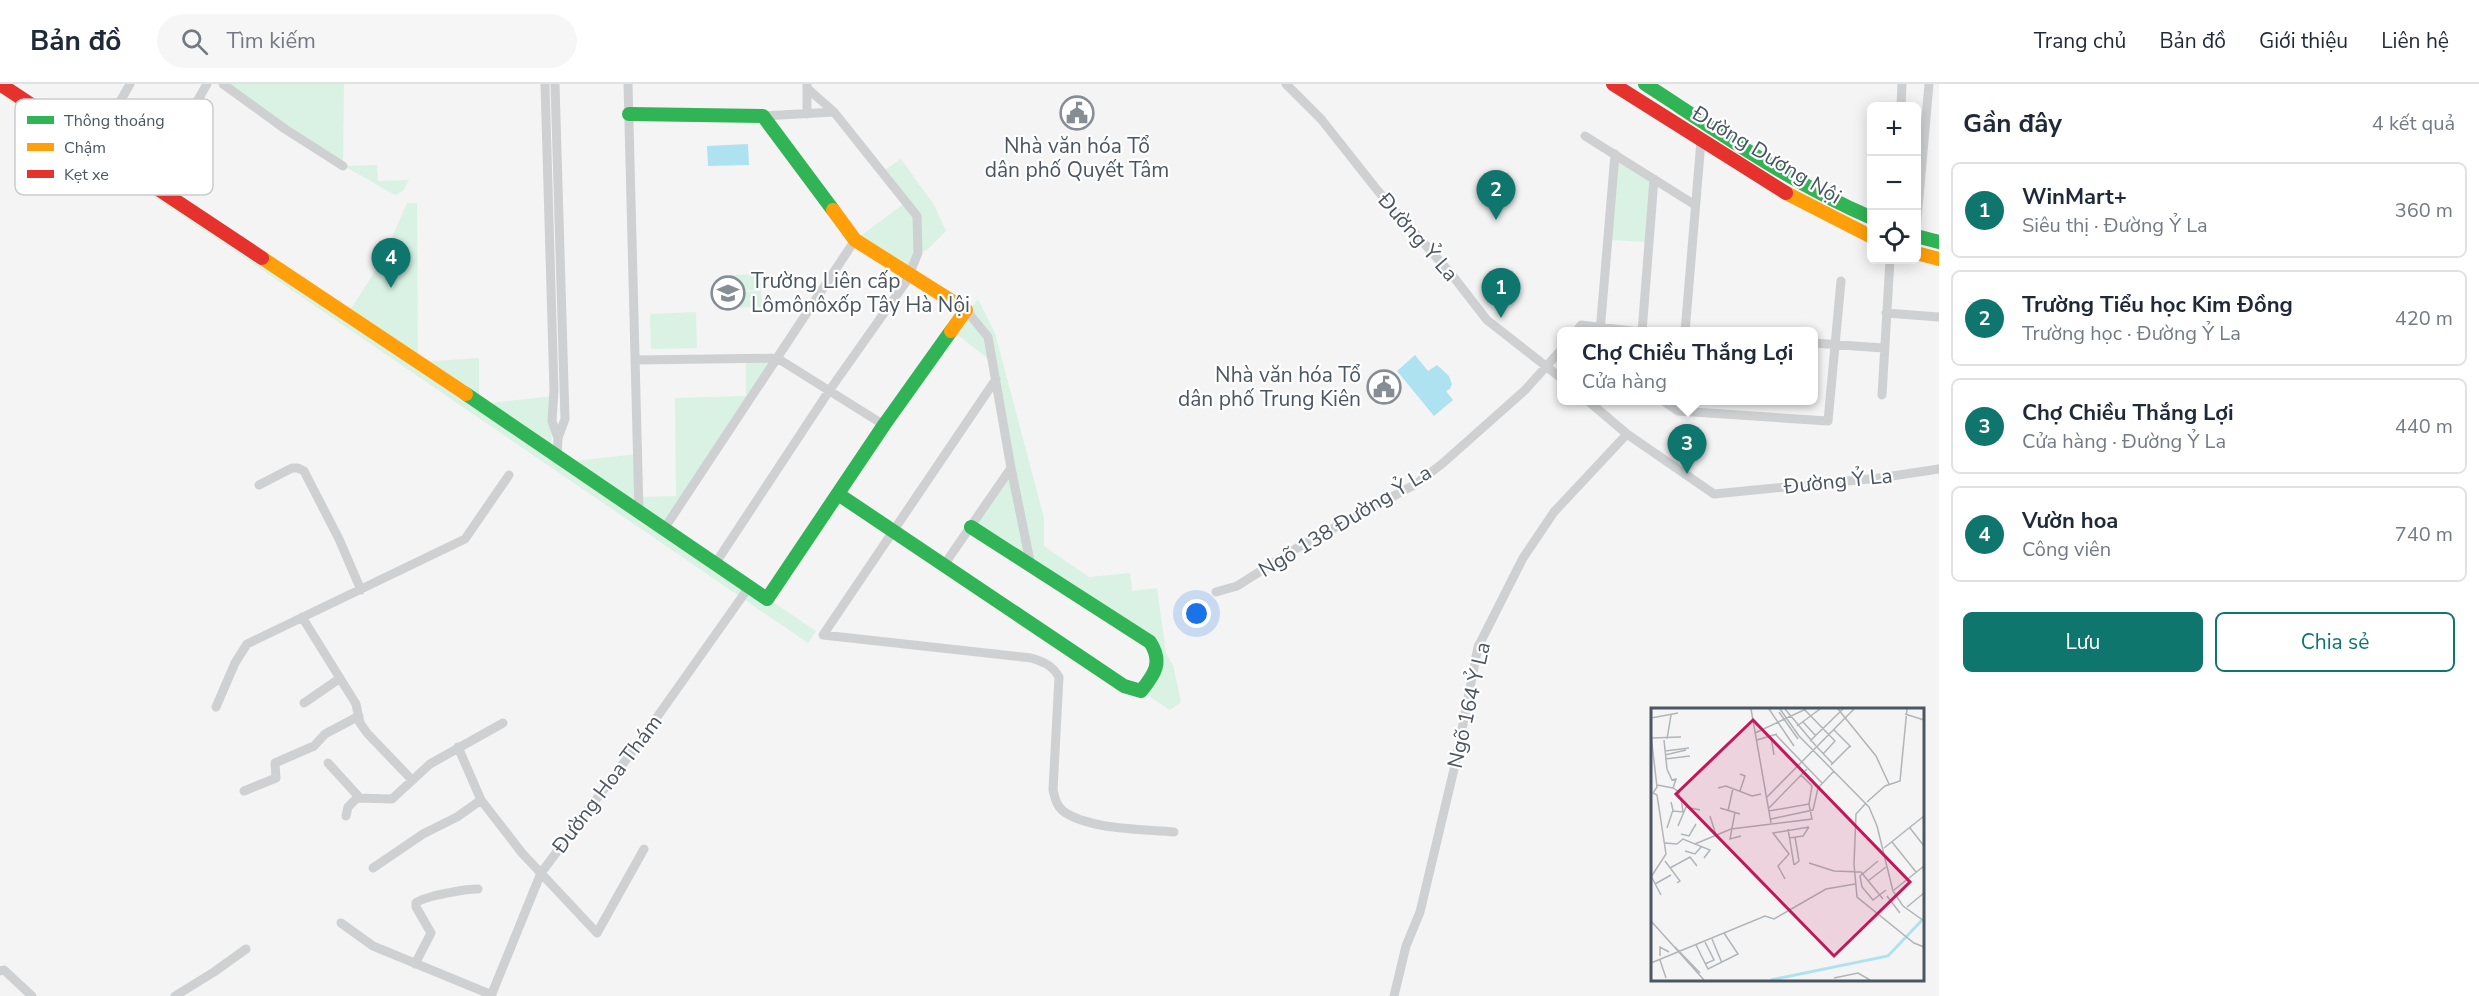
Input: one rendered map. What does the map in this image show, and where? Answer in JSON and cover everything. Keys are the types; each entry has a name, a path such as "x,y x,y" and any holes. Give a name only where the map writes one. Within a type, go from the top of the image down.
{"street":[{"path":"0,84 22,99"},
{"path":"121,99 130,84"},
{"path":"198,99 207,84"},
{"path":"223,84 285,129 343,166"},
{"path":"545,84 554,391 552,421 558,438"},
{"path":"555,84 565,419 558,438 557,457"},
{"path":"628,84 639,512"},
{"name":"Đường Ỷ La","path":"1286,84 1321,119 1378,191 1452,275 1487,320 1557,375"},
{"name":"Đường Dương Nội","path":"1613,84 1763,181 1829,218 1867,235"},
{"name":"Đường Dương Nội","path":"1645,84 1773,166 1850,210 1867,216"},
{"path":"1900,102 1902,84"},
{"path":"1919,210 1929,84"},
{"path":"715,564 829,391 903,288 905,271 918,253 917,216 834,112 807,86"},
{"path":"807,86 807,114"},
{"path":"629,114 763,117 834,112"},
{"path":"763,117 855,240 966,310 988,337 1031,566"},
{"path":"1585,136 1695,205"},
{"path":"1685,327 1701,141"},
{"path":"1599,327 1615,154"},
{"path":"1763,181 1773,166"},
{"path":"1641,327 1654,179"},
{"path":"166,195 767,599 884,425 966,310"},
{"path":"1921,237 1939,242"},
{"path":"664,529 855,240"},
{"path":"1921,254 1939,259"},
{"path":"1882,395 1890,264"},
{"path":"903,288 905,271"},
{"path":"1669,405 1678,411 1828,421 1841,281"},
{"path":"1886,313 1939,316"},
{"path":"1818,343 1883,348"},
{"name":"Ngõ 138 Đường Ỷ La","path":"1216,592 1237,586 1297,548 1416,483 1443,463 1517,397 1557,355"},
{"path":"635,360 777,358 884,425"},
{"path":"996,379 823,635 1032,658 1045,662 1054,669 1059,677 1053,790 1056,803 1063,811 1079,819 1104,825 1174,832"},
{"name":"Đường Ỷ La","path":"1593,405 1627,434 1714,494 1880,478 1939,469"},
{"path":"1678,411 1679,405"},
{"name":"Ngõ 164 Ỷ La","path":"1394,996 1407,946 1420,912 1455,765 1478,647 1523,558 1554,512 1627,434"},
{"path":"259,485 292,468 300,468 304,471 339,539 361,590"},
{"path":"944,565 1011,468"},
{"path":"216,707 224,685 244,647 262,635 465,539 508,475"},
{"path":"838,494 1125,686 1141,691 1158,671 1158,651 1150,642 971,527"},
{"name":"Đường Hoa Thám","path":"491,996 541,873 643,737 750,587"},
{"path":"302,617 356,704 360,723 373,742 412,780"},
{"path":"304,703 339,679"},
{"path":"244,791 277,778 275,763 314,746 325,734 359,716"},
{"path":"328,763 359,797 390,800 430,764 503,723"},
{"path":"458,747 481,800 522,853 597,933 644,849"},
{"path":"345,816 348,807 359,797"},
{"path":"373,868 423,834 457,817 481,800"},
{"path":"415,964 431,933 416,907 418,900 463,889 478,889"},
{"path":"341,923 373,946 491,996"},
{"path":"175,996 246,949"},
{"path":"2,971 32,996"}],"green space":[{"path":"223,84 344,84 343,166"},
{"path":"0,85 21,99 15,99 15,104 0,94"},
{"path":"1615,155 1653,179 1647,242 1608,240"},
{"path":"901,159 934,205 946,231 927,250 918,253 917,216 882,172"},
{"path":"377,165 378,181 409,180 403,191 395,195 344,166"},
{"path":"151,195 166,195 347,315 382,260 407,203 417,203 418,362 816,631 808,643 239,254 239,250 238,253"},
{"path":"905,203 916,217 917,253 910,273 855,240"},
{"path":"761,274 761,290 729,291 729,275"},
{"path":"761,291 762,307 729,308 729,292"},
{"path":"978,299 995,333 1044,518 1044,546 1089,577 1130,573 1132,591 1157,588 1166,653 1173,665 1181,702 1170,710 1141,691 1160,650 1033,564 992,362 953,331"},
{"path":"696,312 697,348 651,349 650,314"},
{"path":"479,358 479,404 418,362"},
{"path":"746,359 776,359 664,528 640,512 639,497 676,496 675,398 746,396"},
{"path":"553,396 551,452 480,404"},
{"path":"637,454 638,510 566,462"},
{"path":"1010,469 1031,565 972,527"}],"water":[{"path":"748,144 749,165 708,166 707,146"},
{"path":"1415,355 1428,371 1437,365 1449,376 1452,384 1446,391 1453,400 1434,416 1397,371"}],"traffic: fast":[{"path":"1645,84 1784,173 1867,216"},
{"path":"629,114 763,116 833,210"},
{"path":"1921,237 1939,242"},
{"path":"466,394 767,599 884,425 951,331"},
{"path":"838,494 1124,686 1141,691 1156,668 1156,656 1150,642 971,527"}],"traffic: slow":[{"path":"1786,193 1867,234"},
{"path":"833,210 855,240 966,310 951,331"},
{"path":"1921,254 1939,259"},
{"path":"262,258 466,394"}],"traffic: jam":[{"path":"0,84 23,99"},
{"path":"1613,84 1786,193"},
{"path":"167,195 262,258"}],"place":[{"name":"Nhà văn hóa Tổ dân phố Quyết Tâm","path":"1077,113"},
{"name":"Trường Tiểu học Kim Đồng","path":"1496,220"},
{"name":"Vườn hoa","path":"391,288"},
{"name":"Trường Liên cấp Lômônôxốp Tây Hà Nội","path":"728,293"},
{"name":"WinMart+","path":"1501,318"},
{"name":"Nhà văn hóa Tổ dân phố Trung Kiên","path":"1384,387"},
{"name":"Chợ Chiều Thắng Lợi","path":"1687,474"}]}
